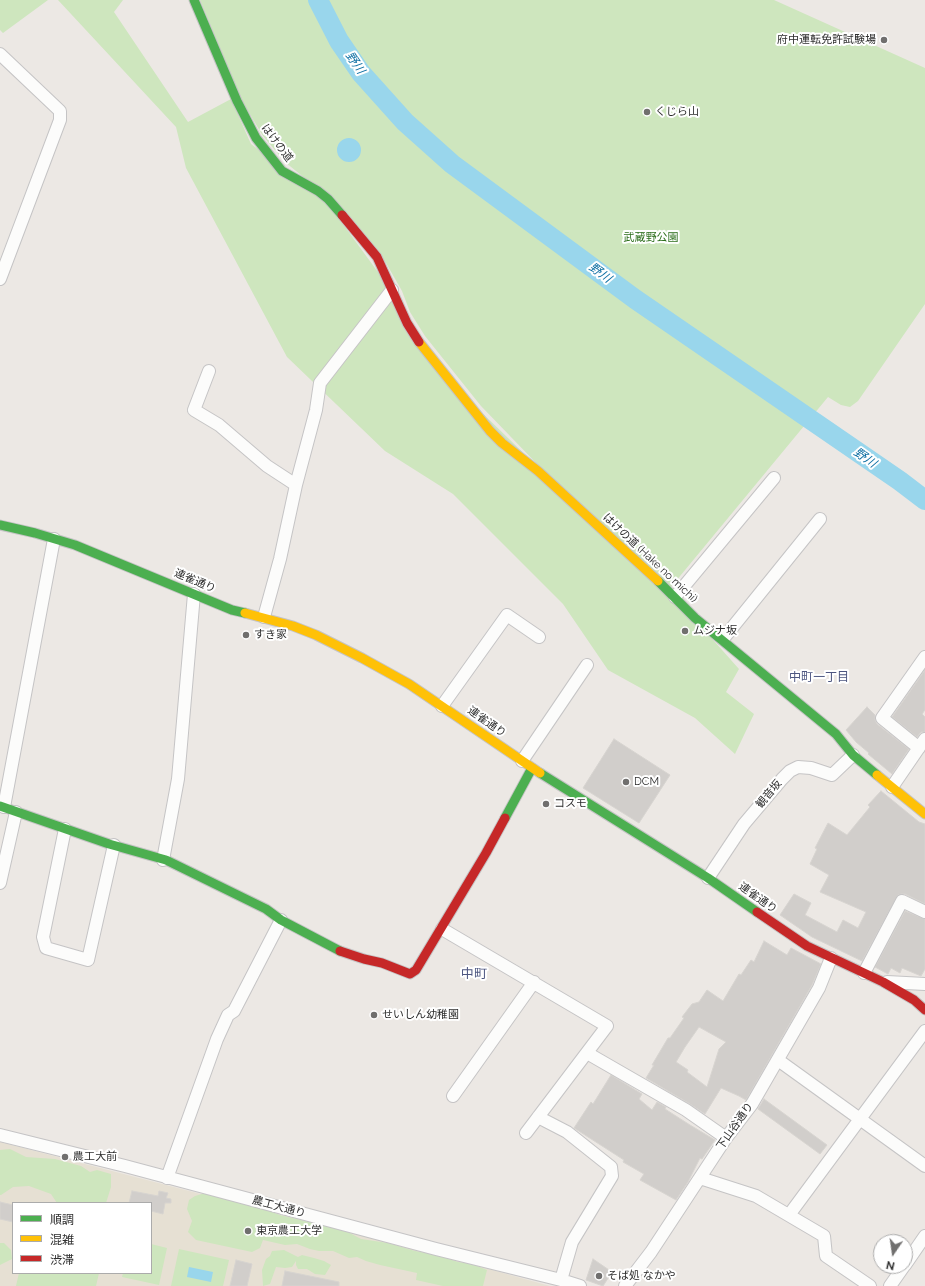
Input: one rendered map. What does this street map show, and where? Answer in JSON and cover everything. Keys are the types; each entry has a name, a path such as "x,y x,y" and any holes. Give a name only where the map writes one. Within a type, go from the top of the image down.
{"street":[{"name":"はけの道","path":"194,0 237,101 256,138 282,171 318,191 328,199 377,257 392,290"},
{"path":"0,54 60,111 60,120 0,279"},
{"path":"264,617 280,559 296,485 316,410 320,383 392,290"},
{"name":"はけの道 (Hake no michi)","path":"392,290 406,323 423,347 490,431 502,443 538,471 675,597 695,618 836,734 853,755 925,814"},
{"path":"209,371 194,410 219,425 266,466 296,485"},
{"path":"675,597 774,478"},
{"path":"722,639 820,519"},
{"name":"連雀通り","path":"0,525 75,545 232,610 264,617 316,635 356,655 409,684 527,764 708,878 807,946 883,982 914,1000 925,1010"},
{"path":"54,539 2,806 65,829 163,860 206,879 266,909 281,920 335,949 364,959 382,963 410,974 416,970 442,929 486,853 527,764 586,665"},
{"path":"163,860 178,779 194,594"},
{"path":"442,706 507,615 539,637"},
{"path":"892,787 922,744 882,718 925,657"},
{"name":"観音坂","path":"708,878 744,824 790,771 798,767 811,768 832,775 853,755"},
{"path":"0,883 16,812"},
{"path":"65,829 43,937 46,948 88,960 114,845"},
{"path":"864,973 902,901 925,912"},
{"path":"167,1178 217,1039 228,1015 234,1010 281,920"},
{"path":"442,929 607,1026 526,1133"},
{"name":"下山谷通り","path":"625,1286 651,1252 726,1138 752,1104 819,988 831,958"},
{"path":"453,1096 534,982"},
{"path":"883,982 925,984"},
{"path":"789,1215 925,1031"},
{"path":"588,1053 686,1110 726,1138"},
{"path":"778,1060 925,1166"},
{"path":"538,1117 567,1132 611,1167 612,1176 572,1242 561,1280"},
{"name":"農工大通り","path":"0,1135 580,1286"},
{"path":"700,1178 756,1196 824,1236 826,1256 870,1286"},
{"path":"913,1253 925,1236"},
{"path":"890,1286 898,1274"}],"shaded area":[{"name":"東京農工大学","path":"0,1142 456,1260 550,1286 0,1286"}],"green space":[{"path":"0,0 48,0 3,33 0,30"},
{"path":"58,0 123,0 114,12 188,122 231,99 251,144 326,201 383,279 432,364 698,623 739,669 726,692 754,714 735,754 695,718 608,670 563,604 453,494 385,451 287,357 186,168 176,127"},
{"name":"武蔵野公園","path":"200,0 774,0 925,68 925,304 858,401 850,407 841,405 828,397 671,587 539,466 481,406 425,336 410,312 402,291 386,263 307,180 285,162 263,136 242,101"},
{"path":"10,1149 26,1157 55,1159 81,1166 90,1172 97,1170 111,1174 111,1187 106,1202 56,1202 51,1194 29,1186 13,1187 0,1195 0,1150"},
{"path":"205,1193 254,1205 280,1215 346,1231 361,1239 388,1243 415,1251 437,1255 458,1262 472,1264 487,1270 483,1286 443,1286 416,1280 417,1273 380,1265 357,1257 349,1258 333,1251 319,1251 310,1249 297,1244 285,1245 263,1240 260,1248 252,1252 196,1240 188,1232 192,1221 187,1209 189,1200 195,1196"},
{"path":"0,1243 4,1243 11,1250 12,1259 0,1265"},
{"path":"152,1244 167,1248 159,1285 122,1277 123,1274 152,1274"},
{"path":"179,1249 229,1260 223,1286 171,1286"},
{"path":"284,1250 298,1257 302,1255 324,1261 331,1265 325,1275 315,1274 307,1269 298,1269 296,1261 292,1267 276,1267 270,1284 263,1286 262,1270 266,1259 270,1256 272,1251"},
{"path":"19,1274 99,1274 96,1286 16,1286"}],"water":[{"path":"349,138 357,142 361,150 357,158 349,162 341,158 337,150 341,142"},
{"path":"189,1267 213,1272 211,1282 187,1277"}],"building":[{"path":"925,670 925,710 922,714 925,717 925,732 921,732 917,737 892,717"},
{"path":"867,707 875,715 877,724 909,749 892,774 868,754 869,753 856,742 846,730"},
{"name":"DCM","path":"614,739 670,775 639,823 583,788"},
{"path":"881,791 919,822 925,824 925,904 905,894 898,895 862,961 812,937 780,915 794,894 811,903 805,915 837,932 843,920 858,928 866,912 820,892 829,875 810,864 817,849 815,848 828,823 847,835 870,807 868,805"},
{"path":"905,911 925,919 925,969 921,976 902,968 900,973 891,968 888,974 875,967"},
{"path":"764,941 787,955 791,948 821,964 812,985 746,1100 721,1088 705,1114 646,1078 668,1038 670,1038 684,1018 682,1017 692,1004 699,1002 707,990 723,1001 739,974 741,975 751,960 754,962","holes":["699,1027 726,1042 719,1049 707,1087 687,1072 688,1070 676,1062"]},
{"path":"611,1075 642,1094 639,1099 652,1110 657,1102 666,1107 665,1109 715,1140 702,1159 700,1158 688,1182 676,1200 640,1180 644,1174 623,1162 624,1160 574,1128 591,1102 593,1104"},
{"path":"764,1099 827,1145 820,1154 758,1109"},
{"path":"132,1191 158,1196 159,1191 168,1193 166,1198 171,1199 171,1203 165,1203 163,1214 152,1211 152,1202 129,1202"},
{"path":"0,1202 12,1205 12,1222 0,1219"},
{"name":"そば処 なかや","path":"593,1259 612,1272 603,1286 586,1280"},
{"path":"236,1260 252,1264 247,1286 230,1286"},
{"path":"285,1271 339,1282 339,1286 282,1286"}],"waterway":[{"name":"野川","path":"318,0 339,41 361,73 405,122 452,164 635,299 900,481 925,500"}],"traffic: fast":[{"path":"194,0 237,101 256,138 282,171 318,191 328,199 342,215"},
{"path":"0,525 35,533 75,545 232,610 245,613"},
{"path":"658,581 695,618 836,734 853,755 877,775"},
{"path":"505,818 532,768"},
{"path":"540,773 708,878 757,912"},
{"path":"0,806 109,844 166,860 266,909 281,920 340,951"}],"traffic: slow":[{"path":"419,342 490,431 502,443 538,471 658,581"},
{"path":"245,613 293,626 316,635 362,658 409,684 540,773"},
{"path":"877,775 925,814"}],"traffic: jam":[{"path":"342,215 377,257 407,323 419,342"},
{"path":"340,951 382,963 410,974 416,970 486,853 505,818"},
{"path":"757,912 807,946 883,982 914,1000 925,1010"}],"place":[{"name":"府中運転免許試験場","path":"884,40"},
{"name":"くじら山","path":"647,112"},
{"name":"ムジナ坂","path":"685,631"},
{"name":"すき家","path":"246,635"},
{"name":"DCM","path":"626,782"},
{"name":"コスモ","path":"546,804"},
{"name":"せいしん幼稚園","path":"374,1015"},
{"name":"農工大前","path":"65,1157"},
{"name":"東京農工大学","path":"248,1231"},
{"name":"そば処 なかや","path":"599,1276"}],"district":[{"name":"中町一丁目","path":"819,677"},
{"name":"中町","path":"474,974"}]}
